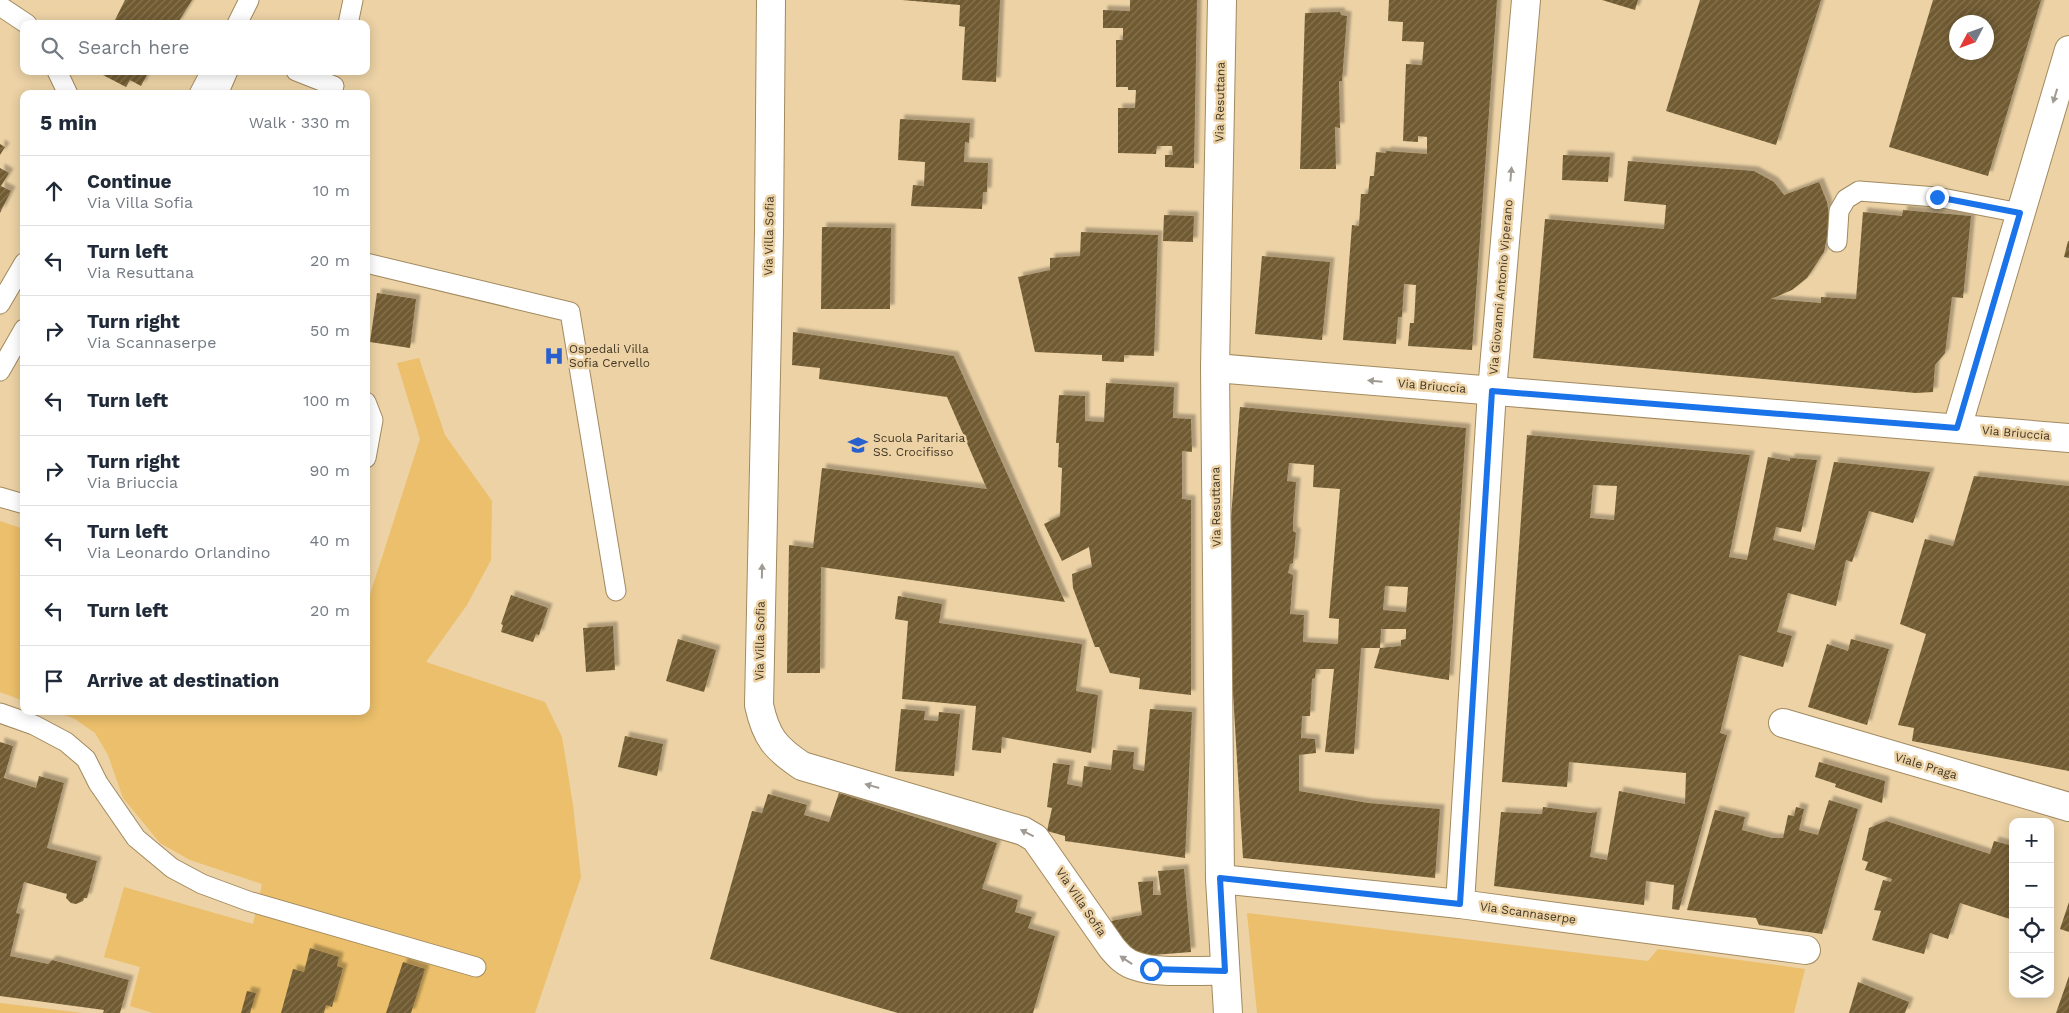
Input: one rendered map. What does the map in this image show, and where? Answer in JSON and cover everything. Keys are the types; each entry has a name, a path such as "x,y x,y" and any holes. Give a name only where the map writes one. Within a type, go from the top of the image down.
{"street":[{"name":"Via Villa Sofia","path":"771,0 769,232 759,705 763,726 772,743 802,766 1023,830 1035,838 1112,948 1123,960 1137,967 1151,969 1225,971"},
{"name":"Via Resuttana","path":"1222,0 1214,368 1220,878 1228,1013"},
{"name":"Via Giovanni Antonio Viperano","path":"1460,904 1492,391 1526,0"},
{"path":"1957,428 2069,50"},
{"name":"Via Briuccia","path":"1214,368 2069,438"},
{"name":"Viale Praga","path":"1784,723 2069,807"},
{"name":"Via Scannaserpe","path":"1220,878 1460,904 1806,950"}],"lane":[{"path":"239,20 250,0"},
{"path":"250,20 258,0"},
{"path":"349,20 353,0"},
{"path":"0,6 21,20"},
{"path":"59,75 66,90"},
{"path":"202,90 210,75"},
{"path":"220,90 226,75"},
{"path":"308,75 335,84"},
{"path":"1837,242 1839,211 1846,199 1859,190 1937,197 2020,213"},
{"path":"370,263 570,312 616,591"},
{"path":"0,304 20,269"},
{"path":"0,371 20,336"},
{"path":"370,412 373,420 370,436"},
{"path":"0,497 20,503"},
{"path":"0,713 34,725 66,742 86,759 98,783 136,838 172,868 202,884 248,901 476,967"}],"shaded area":[{"path":"419,358 445,435 492,501 491,560 467,605 426,662 545,702 562,737 573,805 581,877 535,1013 153,1013 130,1006 140,967 104,957 124,887 253,924 262,884 190,860 160,843 123,798 108,755 95,733 75,719 64,715 370,715 370,595 420,439 397,363"},
{"path":"0,521 20,528 20,700 0,692"},
{"path":"1247,913 1648,961 1658,949 1805,969 1794,1013 1257,1013"},
{"path":"0,1003 83,1013 0,1013"}],"building":[{"path":"125,0 192,0 180,20 115,20"},
{"path":"902,0 1000,0 996,82 962,80 965,27 959,26 960,5"},
{"path":"1130,0 1197,0 1194,168 1165,167 1165,155 1173,155 1172,146 1157,146 1156,154 1118,153 1118,108 1135,108 1136,90 1128,90 1128,87 1116,87 1116,40 1123,40 1123,28 1103,28 1103,10 1130,11"},
{"path":"1389,0 1497,0 1472,350 1408,346 1410,323 1414,323 1416,285 1404,284 1402,317 1398,317 1396,344 1343,340 1352,225 1359,226 1361,194 1368,194 1370,176 1374,176 1376,152 1427,154 1427,137 1418,136 1418,142 1403,141 1406,64 1422,65 1424,42 1402,41 1403,22 1388,21"},
{"path":"1602,0 1638,0 1635,10"},
{"path":"1700,0 1821,0 1776,145 1666,111"},
{"path":"1933,0 2041,0 1988,176 1889,147"},
{"path":"1340,12 1341,15 1347,16 1342,81 1339,81 1340,128 1335,127 1336,169 1300,169 1305,13"},
{"path":"103,75 147,75 141,86 130,80 126,87"},
{"path":"900,119 970,123 969,143 965,142 964,162 988,163 987,192 983,192 982,209 911,206 913,185 924,186 925,162 898,160"},
{"path":"0,144 5,147 0,155"},
{"path":"1563,155 1610,157 1608,182 1562,180"},
{"path":"1628,161 1754,171 1774,182 1784,195 1819,182 1827,202 1830,222 1824,252 1807,278 1792,290 1771,299 1821,303 1821,297 1856,299 1863,212 1902,216 1903,210 1971,216 1963,298 1952,297 1945,353 1935,365 1933,392 1916,393 1533,358 1545,219 1664,229 1666,205 1624,201"},
{"path":"0,168 9,173 1,186 11,191 0,213"},
{"path":"1164,215 1194,216 1193,242 1163,241"},
{"path":"822,227 891,228 890,309 821,309"},
{"path":"1081,232 1158,235 1154,356 1124,355 1124,362 1102,361 1102,355 1035,352 1018,277 1050,270 1050,258 1080,256"},
{"path":"2069,241 2069,258 2064,257"},
{"path":"1262,256 1330,262 1322,340 1255,334"},
{"path":"377,293 416,299 410,348 370,342"},
{"path":"793,332 954,356 1065,602 821,567 820,673 787,673 789,545 813,548 822,468 987,489 947,397 819,379 820,368 792,365"},
{"path":"1106,383 1174,387 1173,418 1191,419 1192,452 1182,451 1182,499 1191,500 1191,695 1139,689 1140,678 1110,673 1099,647 1095,647 1073,588 1072,574 1092,567 1089,547 1062,561 1044,524 1060,516 1062,468 1058,467 1059,443 1056,443 1059,395 1085,396 1085,421 1104,422"},
{"path":"1240,407 1466,428 1449,680 1374,668 1380,648 1361,648 1354,754 1325,752 1334,669 1316,669 1315,678 1312,679 1310,716 1302,716 1301,738 1315,739 1316,753 1299,755 1299,791 1368,803 1440,809 1435,878 1243,858 1226,578","holes":["1289,463 1314,465 1313,487 1340,489 1329,618 1339,619 1338,644 1303,642 1304,615 1290,614 1293,575 1288,573 1290,564 1293,563 1296,533 1293,531 1296,482 1287,481","1385,586 1408,587 1406,612 1383,610","1381,629 1406,629 1406,639 1401,640 1401,646 1380,648"]},
{"path":"1527,435 1750,455 1729,557 1747,560 1768,457 1790,461 1790,458 1817,460 1801,532 1776,527 1773,540 1814,550 1834,462 1930,472 1913,523 1869,511 1852,562 1846,560 1836,606 1788,593 1777,632 1792,636 1783,667 1739,655 1720,733 1727,735 1679,910 1672,909 1674,885 1646,881 1644,905 1494,886 1501,812 1542,814 1543,807 1590,813 1597,812 1590,857 1607,860 1619,791 1685,804 1686,773 1569,762 1567,787 1502,782","holes":["1593,485 1617,486 1614,520 1590,518"]},
{"path":"1974,476 2069,486 2069,771 1912,741 1914,728 1898,725 1926,634 1900,624 1925,539 1953,546"},
{"path":"511,595 548,608 539,635 536,634 533,642 501,632 503,625 501,624"},
{"path":"898,596 942,604 939,623 1082,644 1076,691 1098,695 1091,753 1002,737 1001,753 972,750 976,706 902,699 908,621 895,619"},
{"path":"613,626 615,670 586,672 583,628"},
{"path":"678,639 716,650 704,692 666,681"},
{"path":"1851,639 1889,649 1867,725 1808,707 1827,644 1848,651"},
{"path":"901,709 925,711 924,720 938,721 939,712 960,714 954,776 895,771"},
{"path":"1150,709 1192,712 1185,858 1065,841 1065,836 1047,831 1052,808 1047,807 1053,763 1070,765 1067,784 1082,787 1084,766 1111,770 1113,750 1134,752 1133,769 1144,771"},
{"path":"625,736 663,744 657,776 618,767"},
{"path":"0,742 13,746 4,778 36,788 39,776 64,783 47,848 97,861 87,898 76,904 71,903 66,898 67,894 24,882 16,913 20,914 10,956 48,964 52,960 129,980 120,1013 103,1013 104,1010 0,996"},
{"path":"1819,762 1885,781 1882,803 1835,787 1836,784 1815,777"},
{"path":"839,793 997,843 982,889 1018,900 1015,912 1032,917 1028,928 1055,936 1033,1013 898,1013 710,959 752,811 762,813 768,794 807,805 804,815 829,822"},
{"path":"1829,800 1858,809 1822,934 1759,925 1756,918 1687,910 1715,810 1745,817 1742,830 1772,838 1783,838 1788,815 1794,816 1796,807 1804,809 1799,830 1818,835"},
{"path":"1886,821 1990,854 1994,841 2009,845 2009,919 1960,903 1948,939 1930,933 1924,954 1872,940 1881,911 1874,910 1883,880 1891,882 1892,879 1865,870 1868,862 1862,860 1869,828"},
{"path":"1184,869 1191,952 1128,957 1106,922 1142,915 1138,882 1153,881 1153,895 1161,895 1158,871"},
{"path":"2069,902 2069,932 2060,929"},
{"path":"310,948 339,957 337,966 343,968 332,1007 326,1005 324,1013 281,1013 293,969 304,972"},
{"path":"403,962 425,969 411,1013 386,1013"},
{"path":"2069,976 2069,1013 2056,1013"},
{"path":"1858,982 1909,1002 1905,1013 1849,1013"},
{"path":"247,991 256,993 250,1013 241,1013"}],"place":[{"name":"Ospedali Villa Sofia Cervello","path":"554,356"},
{"name":"Scuola Paritaria SS. Crocifisso","path":"858,445"}],"route":[{"path":"1151,969 1225,971 1220,878 1460,904 1492,391 1957,428 2020,213 1937,197"}]}
